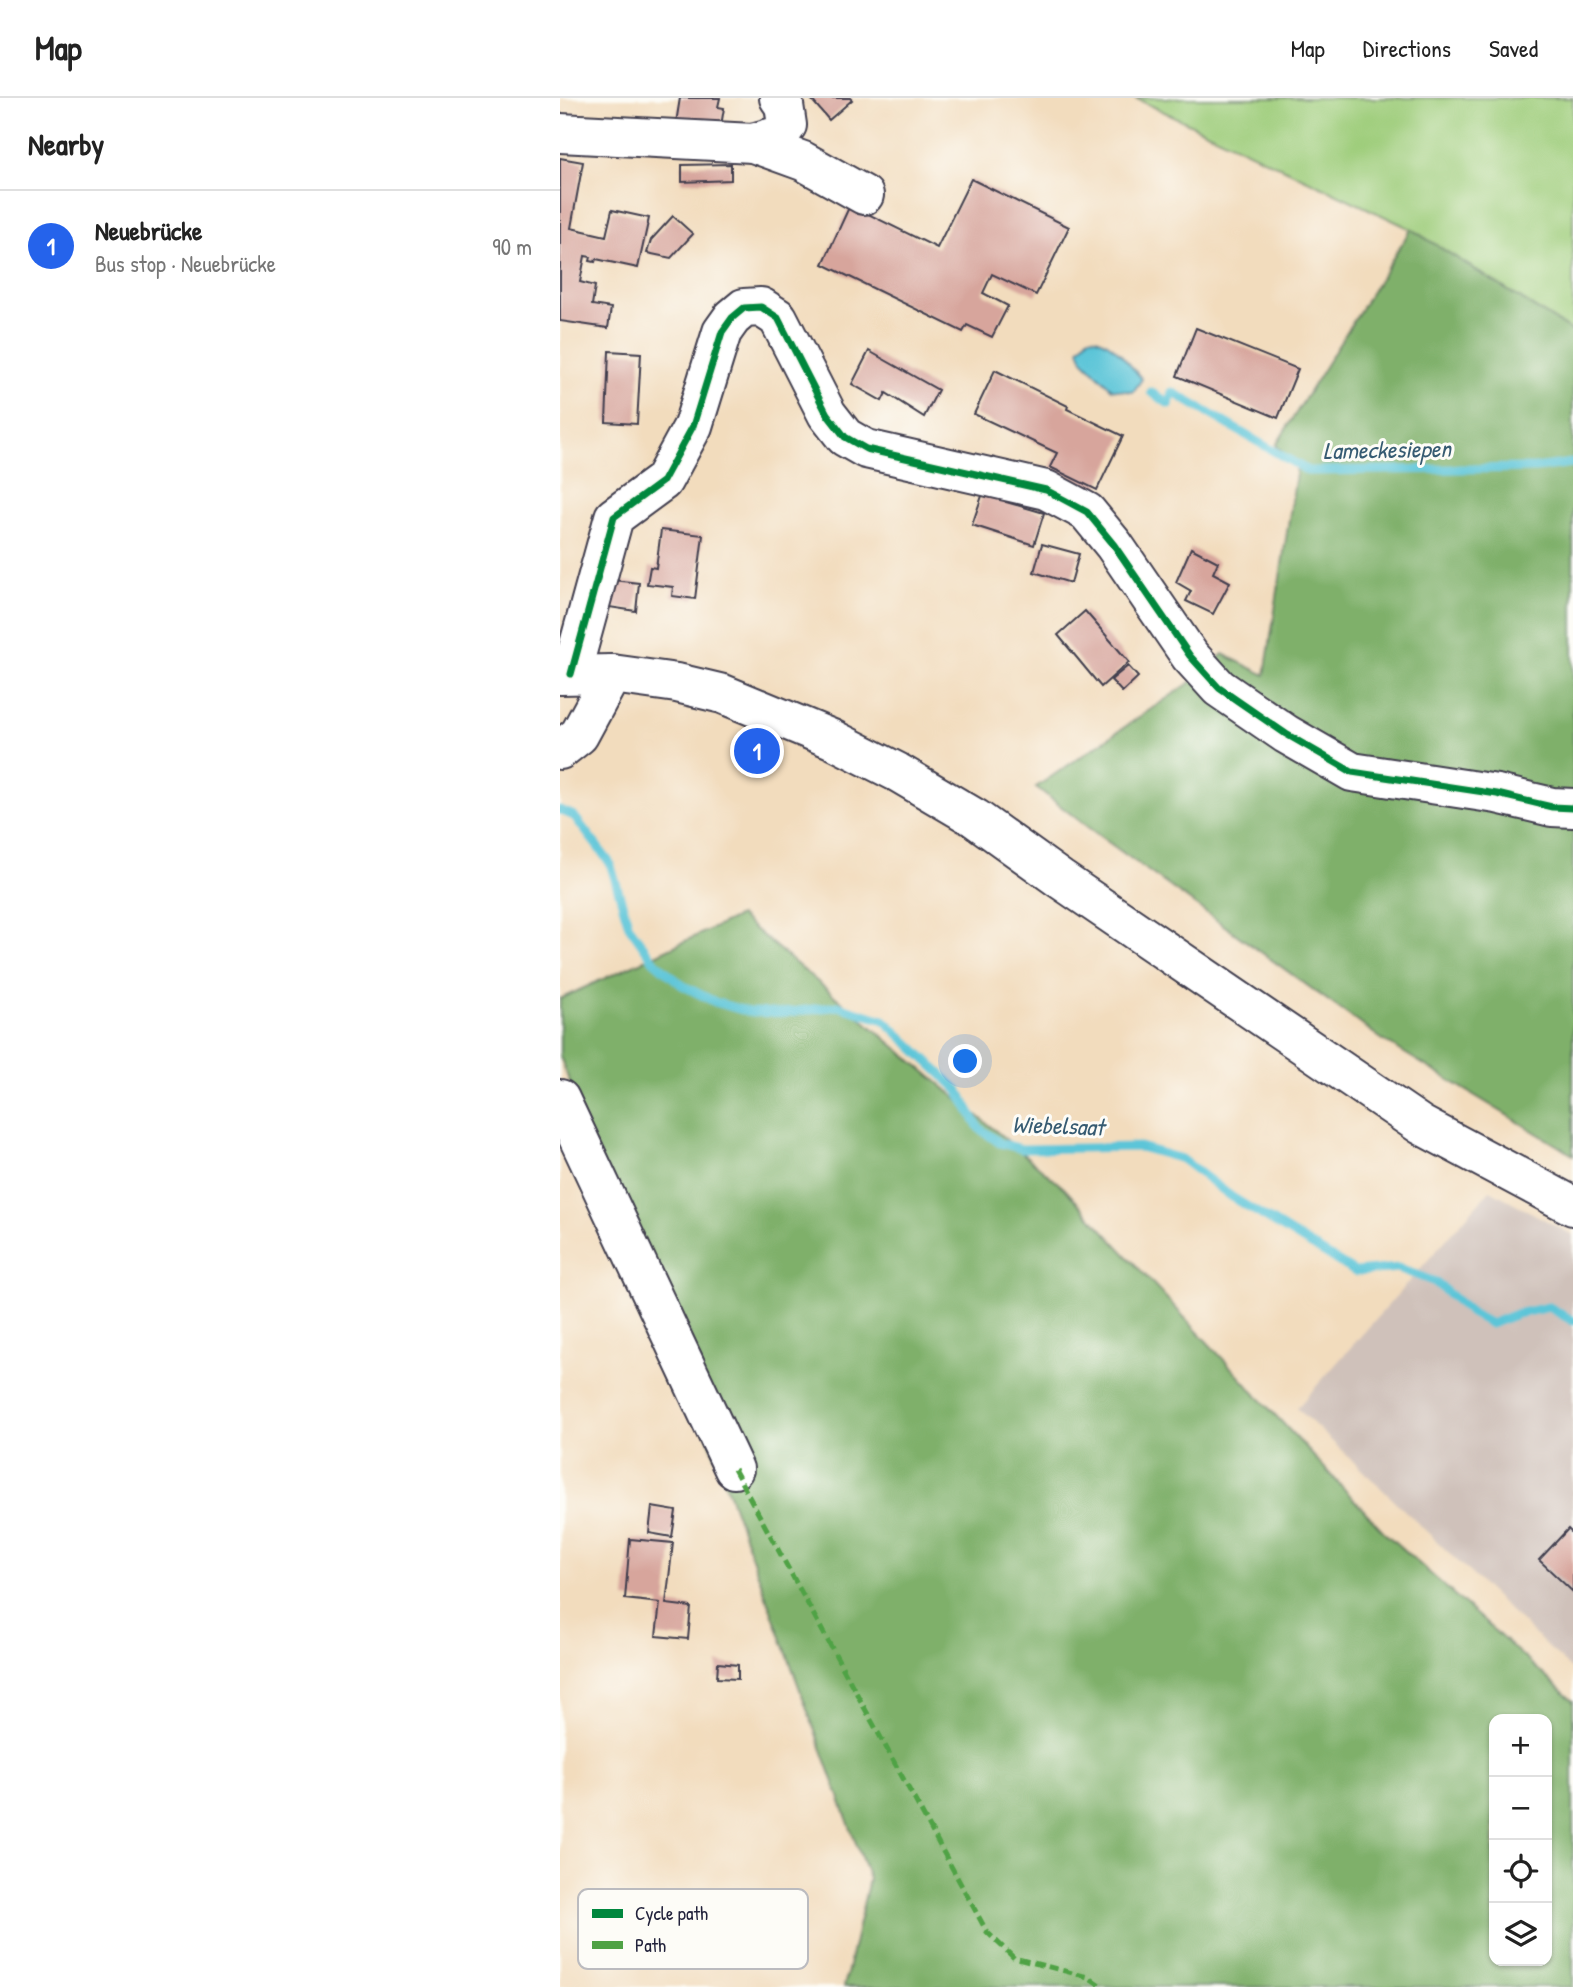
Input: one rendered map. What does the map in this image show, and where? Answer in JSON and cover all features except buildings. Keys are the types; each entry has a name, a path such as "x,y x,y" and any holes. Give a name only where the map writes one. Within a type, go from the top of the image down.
{"street":[{"path":"753,143 780,135 787,125 784,105 779,98"},
{"path":"560,133 753,143 803,162 864,195"},
{"path":"1573,807 1552,807 1497,794 1353,772 1286,734 1219,688 1190,656 1114,545 1087,513 1045,490 866,449 845,437 827,414 778,318 761,307 744,308 722,332 692,426 663,481 614,517 566,675 612,674 677,683 723,694 832,739 897,772 975,818 1421,1125 1573,1206"},
{"path":"560,750 579,735 612,674"},
{"path":"560,1099 734,1469"}],"shaded area":[{"path":"1490,1190 1573,1235 1573,1671 1297,1408"}],"green space":[{"path":"1135,98 1573,98 1573,332 1411,229"},
{"path":"1411,229 1573,332 1573,1155 1383,1040 1094,832 1036,787 1194,680 1223,654 1265,675 1297,467 1276,445"},
{"path":"739,916 1064,1188 1386,1534 1573,1701 1573,1987 844,1987 869,1879 711,1445 611,1197 560,1056 560,999"}],"water":[{"path":"1089,337 1098,338 1112,347 1142,379 1133,392 1112,389 1083,360 1079,349"}],"waterway":[{"name":"Lameckesiepen","path":"1151,392 1169,404 1172,392 1308,471 1535,468 1573,463"},
{"name":"Wiebelsaat","path":"560,810 574,816 610,863 629,926 653,960 682,985 715,1002 749,1012 783,1013 838,1006 884,1020 958,1090 979,1128 1000,1143 1022,1149 1140,1147 1182,1159 1232,1197 1355,1272 1398,1268 1435,1282 1471,1313 1491,1324 1516,1314 1549,1307 1573,1321"}],"marked path":[{"path":"734,1469 987,1932 1014,1958 1088,1977 1103,1987"}],"cycle path":[{"path":"571,674 614,517 663,481 693,426 722,332 744,308 761,307 778,318 827,414 845,437 866,449 1046,490 1087,512 1114,545 1190,656 1219,688 1286,734 1352,772 1497,794 1552,807 1573,808"}],"place":[{"name":"Neuebrücke","path":"757,751"}]}
